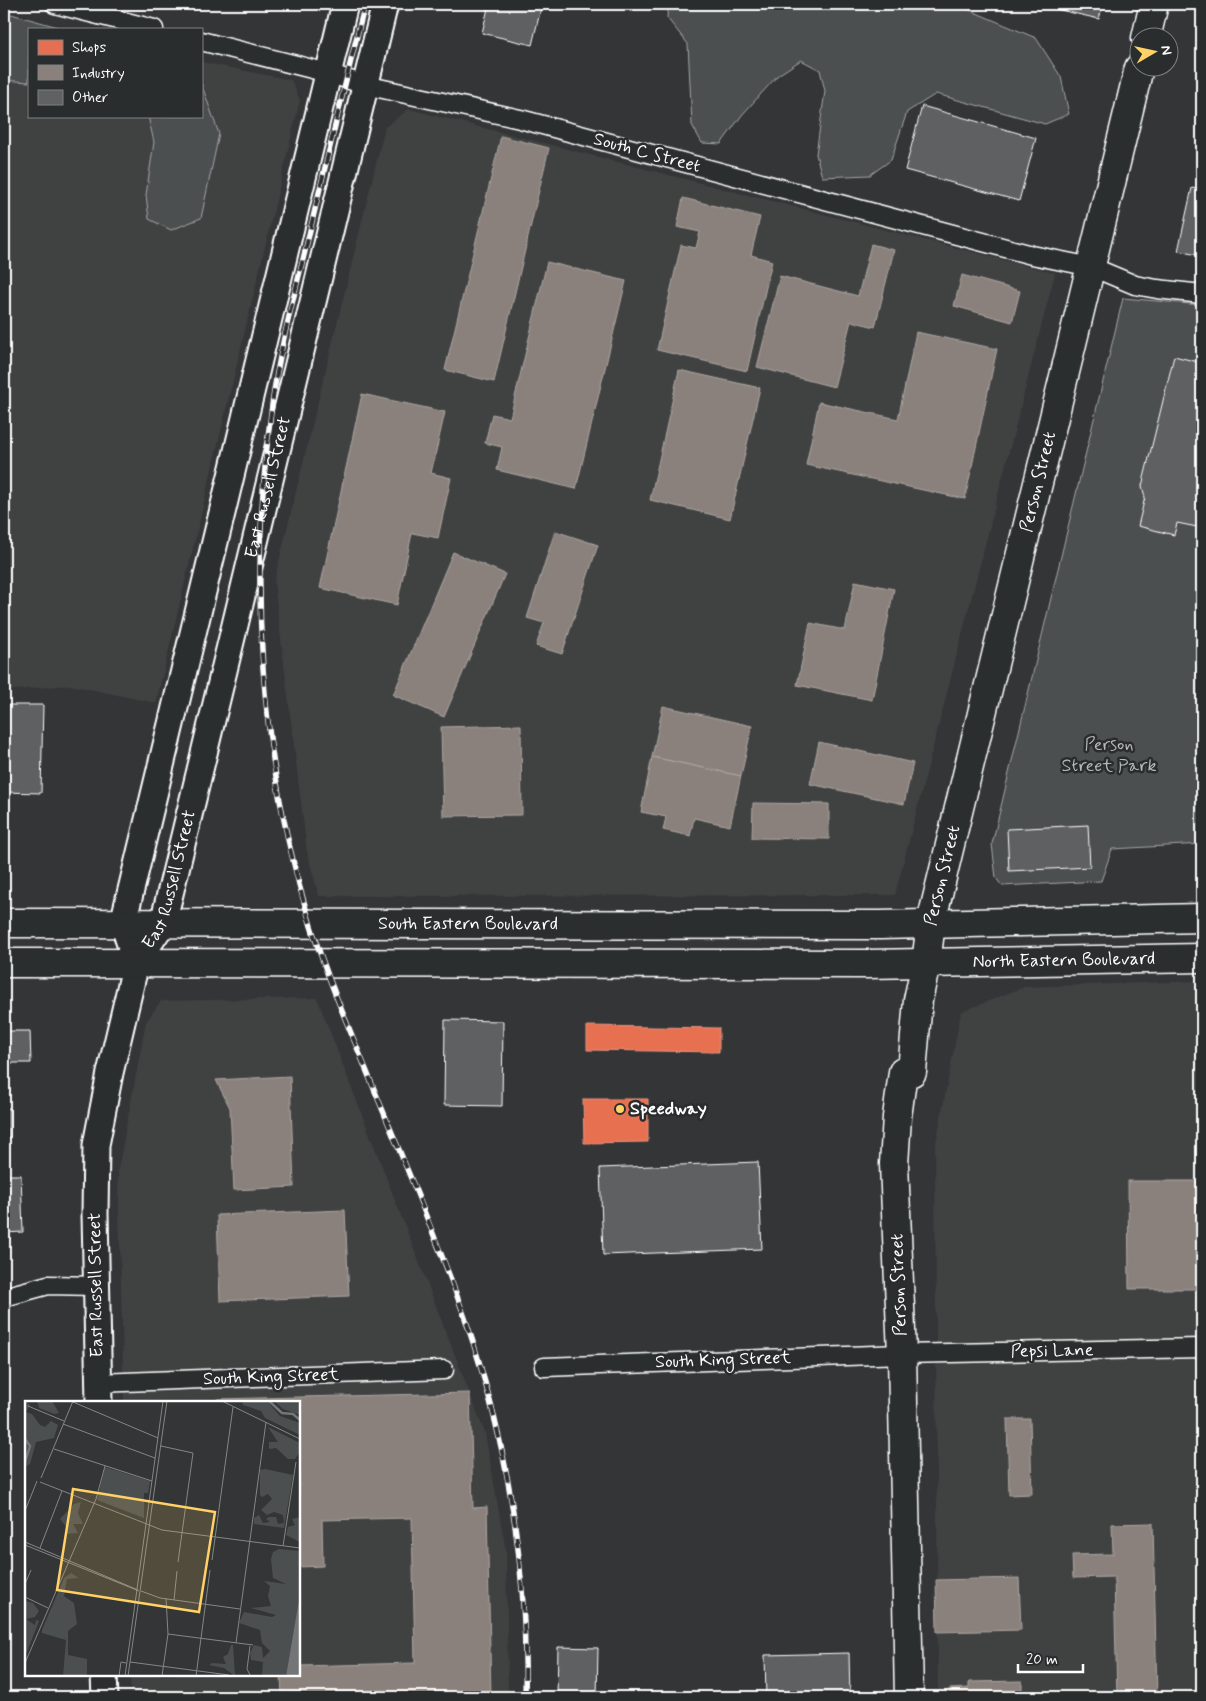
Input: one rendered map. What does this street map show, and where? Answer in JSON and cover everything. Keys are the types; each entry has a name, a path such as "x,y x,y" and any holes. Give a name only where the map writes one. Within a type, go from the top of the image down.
{"main road":[{"name":"East Russell Street","path":"136,963 123,923 345,4"},
{"name":"East Russell Street","path":"98,1392 94,1214 96,1145 110,1072 136,963 163,923 385,4"},
{"path":"1148,28 1154,4"},
{"name":"Person Street","path":"909,1697 902,1354 894,1164 897,1118 904,1072 912,1072 918,1000 926,963 931,924 1138,78"},
{"path":"931,924 1202,918"},
{"name":"South Eastern Boulevard","path":"4,922 931,924"},
{"name":"North Eastern Boulevard","path":"926,963 1202,958"},
{"path":"4,963 760,965 926,963"},
{"path":"104,1676 105,1697"}],"street":[{"path":"55,4 150,28"},
{"name":"South C Street","path":"202,41 328,73 366,85 520,119 1032,255 1092,267 1135,285 1157,290 1202,294"},
{"path":"4,1297 48,1285 96,1286"},
{"name":"Pepsi Lane","path":"902,1354 1202,1348"},
{"name":"South King Street","path":"544,1367 902,1354"},
{"name":"South King Street","path":"98,1392 444,1370"}],"shaded area":[{"path":"202,62 291,80 300,100 156,703 70,685 4,691 4,80 28,82 28,118 148,118 154,142 146,195 201,218 219,134 202,86"},
{"path":"409,109 1055,273 895,895 319,896 307,852 274,582 385,127"},
{"path":"1202,981 1202,1697 938,1697 935,1148 961,1012 1024,987"},
{"path":"317,998 485,1433 506,1551 508,1697 131,1697 130,1676 300,1676 300,1401 124,1401 118,1170 146,1022 161,1001"}],"green space":[{"path":"668,4 955,4 1036,38 1061,77 1069,114 1045,124 936,94 907,112 891,160 870,175 822,177 816,154 825,91 820,70 801,60 778,75 742,115 721,144 702,143 692,125 688,44 667,18"},
{"path":"4,12 61,28 28,28 28,82 4,80"},
{"path":"202,86 219,134 201,218 171,230 149,219 146,195 154,142 148,118 202,118"},
{"name":"Person Street Park","path":"1123,298 1202,305 1202,844 1112,849 1101,881 1002,886 996,878 992,844"}],"building: Shops":[{"path":"587,1026 719,1028 719,1052 587,1050"},
{"path":"583,1099 648,1099 648,1142 584,1143"}],"building: Industry":[{"path":"501,136 549,148 494,382 445,370"},
{"path":"683,198 760,217 751,255 772,261 747,371 657,350 681,245 696,248 700,232 677,227"},
{"path":"871,244 894,250 875,327 851,321 834,387 757,367 780,276 858,296"},
{"path":"547,262 626,281 576,489 497,470 502,447 485,443 492,414 510,418"},
{"path":"962,275 1020,291 1012,322 954,306"},
{"path":"916,332 997,349 965,499 806,465 819,402 898,419"},
{"path":"679,370 760,388 730,519 650,500"},
{"path":"362,394 445,412 431,473 451,478 438,538 412,533 397,605 320,588"},
{"path":"555,531 598,545 562,654 536,646 544,623 527,618"},
{"path":"453,552 505,574 444,717 393,695"},
{"path":"855,581 894,589 872,700 797,685 810,623 845,630"},
{"path":"663,706 752,726 741,776 652,757"},
{"path":"521,725 522,815 443,816 441,727"},
{"path":"819,742 913,763 904,804 810,784"},
{"path":"652,757 741,776 730,826 694,818 690,836 663,830 666,817 641,812"},
{"path":"753,803 829,804 829,839 752,838"},
{"path":"290,1076 294,1187 234,1190 230,1108 216,1080"},
{"path":"1128,1181 1202,1181 1202,1289 1129,1289"},
{"path":"345,1210 349,1296 220,1301 217,1215"},
{"path":"470,1393 473,1508 487,1507 491,1697 282,1697 281,1676 300,1676 300,1666 415,1663 412,1518 322,1520 323,1566 300,1567 300,1401 218,1401 217,1399"},
{"path":"1007,1419 1030,1419 1032,1494 1009,1495"},
{"path":"1153,1523 1157,1697 1117,1697 1114,1577 1073,1578 1072,1555 1113,1554 1112,1524"},
{"path":"1019,1578 1021,1630 937,1632 936,1580"},
{"path":"1022,1681 1022,1697 949,1697 949,1689 969,1688 969,1682"}],"building: Other":[{"path":"489,4 542,4 532,45 482,33"},
{"path":"1034,4 1103,4 1099,19"},
{"path":"922,106 1036,138 1019,201 905,170"},
{"path":"1192,188 1202,190 1202,256 1178,251"},
{"path":"1174,356 1202,363 1202,528 1177,523 1174,535 1138,526 1145,497 1142,486"},
{"path":"4,705 43,705 41,793 4,792"},
{"path":"1088,825 1090,867 1009,871 1007,829"},
{"path":"445,1020 503,1021 502,1106 444,1105"},
{"path":"4,1031 30,1031 31,1063 4,1063"},
{"path":"4,1108 9,1108 9,1138 4,1138"},
{"path":"758,1162 762,1249 603,1255 600,1168"},
{"path":"4,1175 21,1175 23,1232 4,1233"},
{"path":"558,1647 598,1648 597,1697 557,1697"},
{"path":"849,1653 850,1697 766,1697 765,1655"}],"railway":[{"path":"365,4 287,324 272,405 265,471 260,602 263,668 269,733 293,863 311,926 334,992 453,1285 480,1364 493,1411 512,1505 518,1553 523,1601 525,1697"}],"place":[{"name":"Speedway","path":"620,1109"}]}
